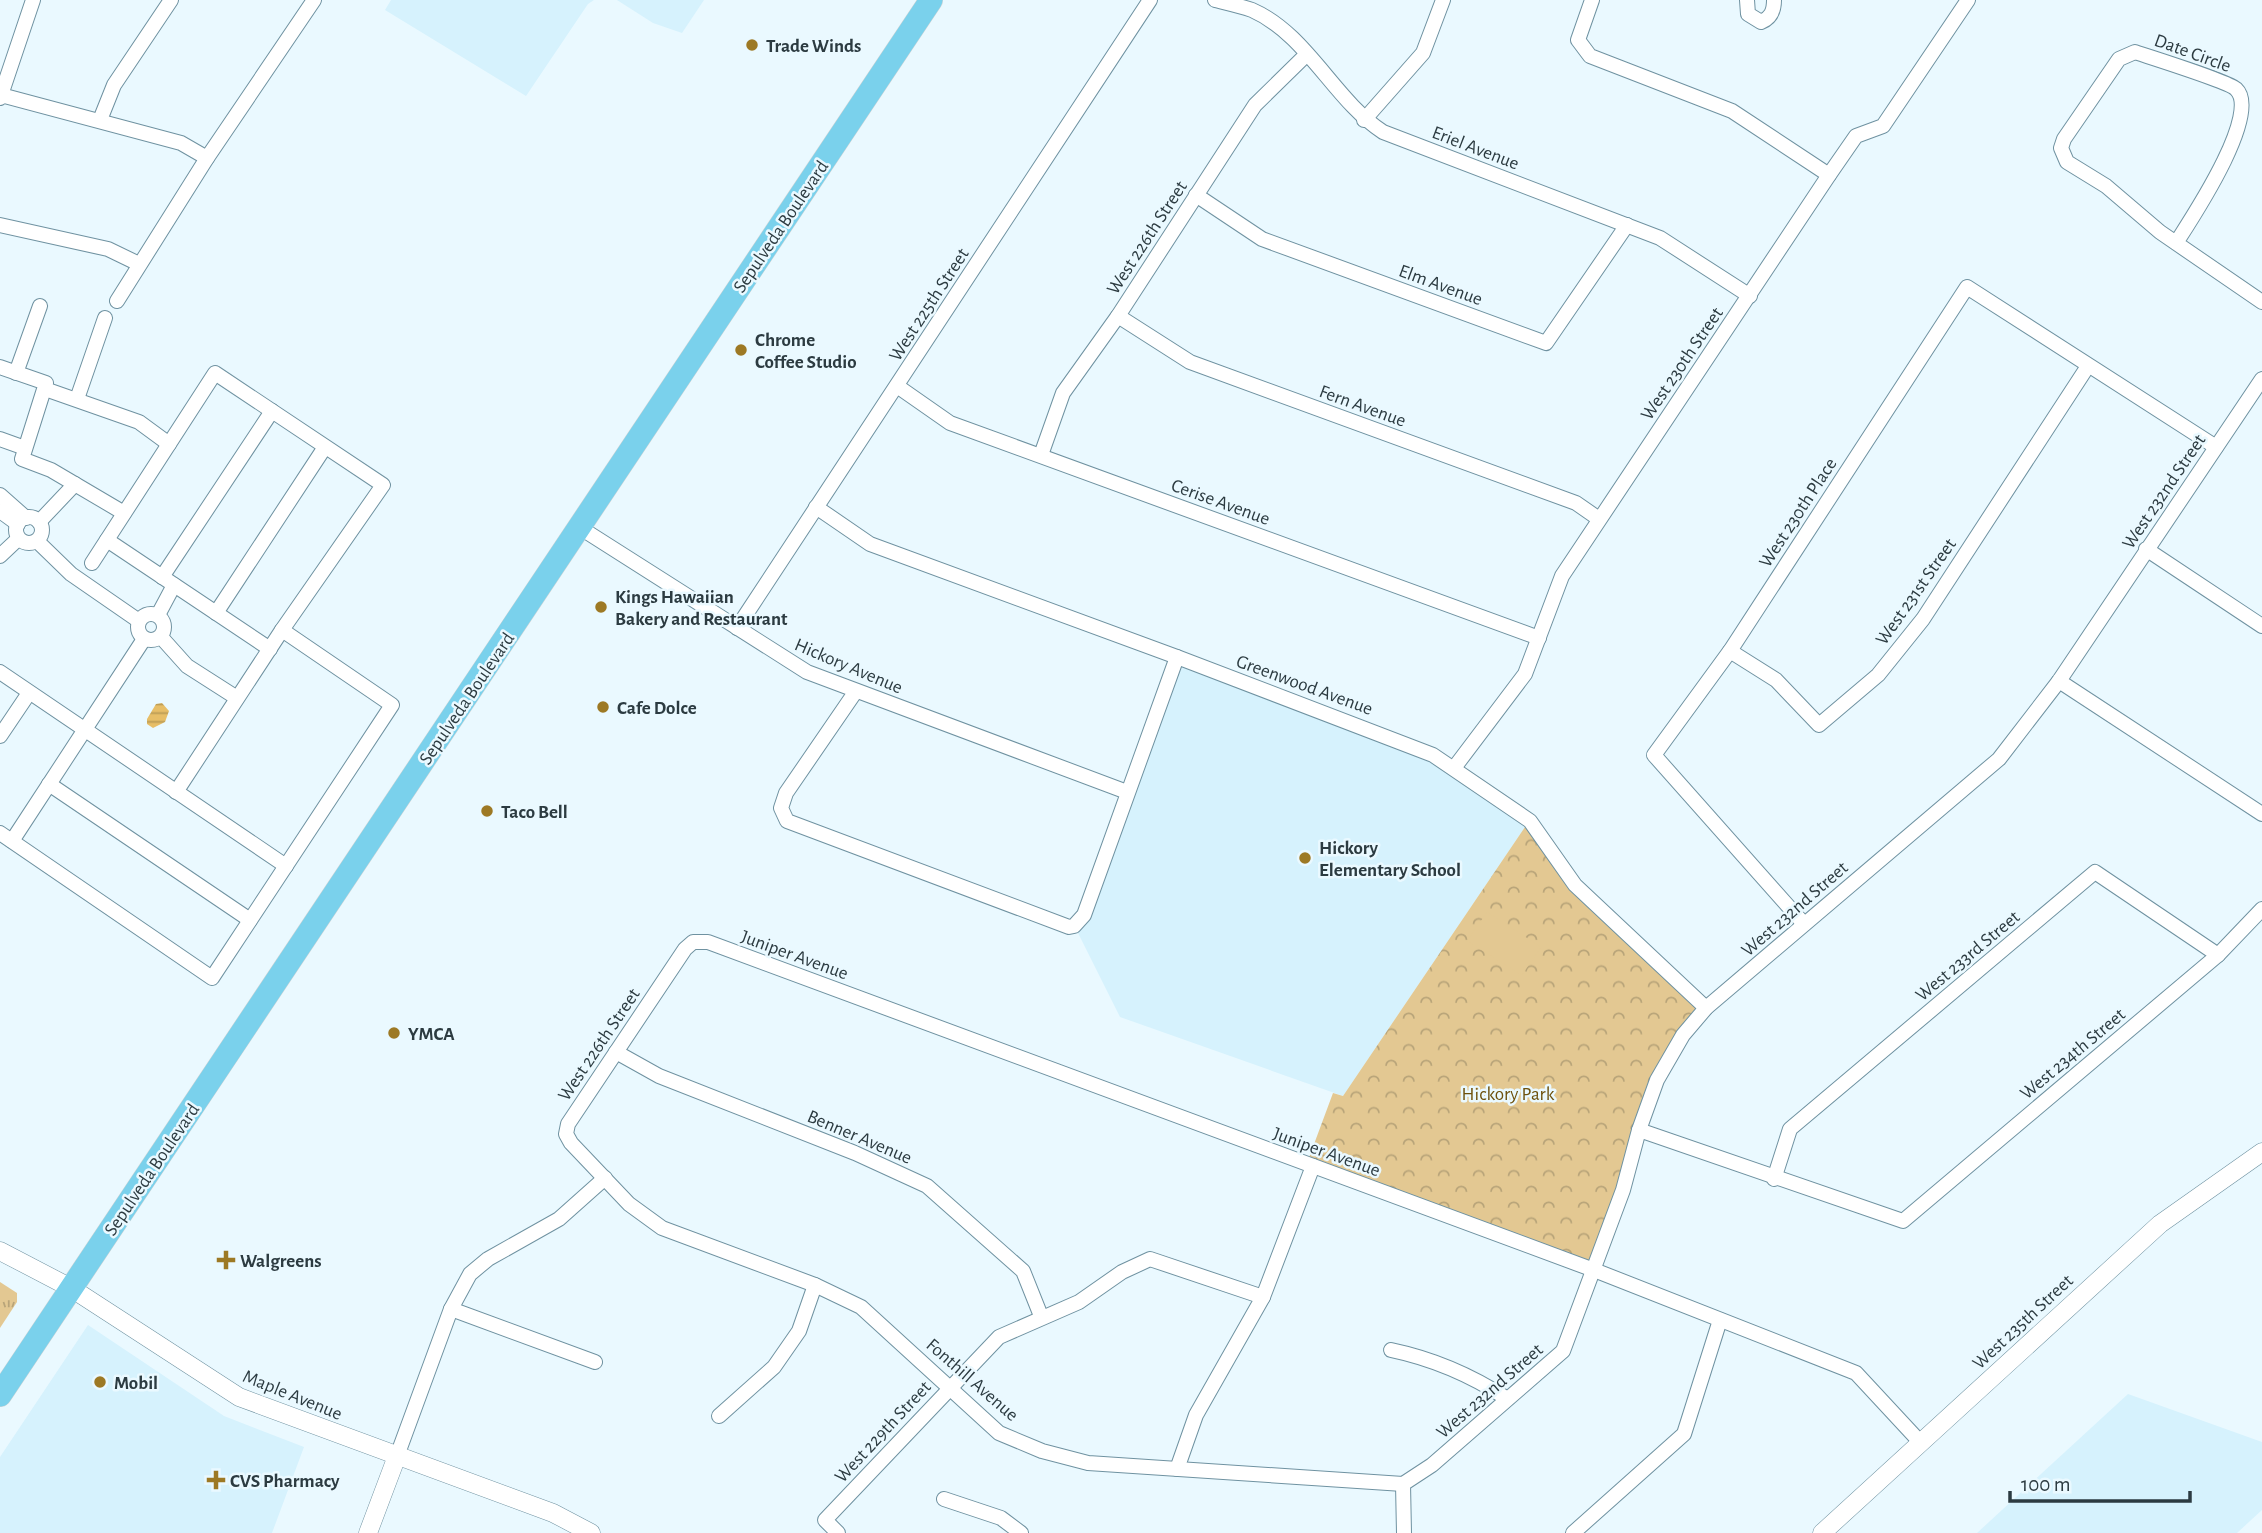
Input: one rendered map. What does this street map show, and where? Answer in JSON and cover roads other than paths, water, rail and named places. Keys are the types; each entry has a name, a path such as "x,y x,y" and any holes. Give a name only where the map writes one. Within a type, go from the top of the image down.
{"main road":[{"name":"Sepulveda Boulevard","path":"0,1395 931,0"}],"street":[{"path":"33,0 1,96 181,143 207,158"},
{"path":"100,120 114,85 170,0"},
{"path":"117,301 207,158 314,0"},
{"name":"West 225th Street","path":"737,628 1150,0"},
{"name":"Eriel Avenue","path":"1215,0 1256,5 1306,55 1364,120 1383,132 1660,238 1750,296"},
{"path":"1364,120 1423,53 1443,0"},
{"path":"1592,0 1578,40 1590,56 1732,111 1829,175"},
{"path":"1747,0 1748,14 1761,22 1768,20 1773,12 1774,0"},
{"name":"West 230th Street","path":"1454,768 1525,674 1562,576 1599,519 1856,136 1883,126 1963,2"},
{"name":"Date Circle","path":"2128,54 2146,56 2238,90 2243,98 2243,118 2217,178 2176,243 2106,186 2067,162 2063,154 2064,139 2119,59 2128,54"},
{"name":"West 226th Street","path":"1041,455 1063,393 1118,316 1255,105 1306,55"},
{"name":"Elm Avenue","path":"1196,195 1262,239 1546,343 1627,225"},
{"path":"0,225 108,249 139,264"},
{"path":"2176,243 2262,302"},
{"name":"West 230th Place","path":"1804,924 1654,755 1730,650 1967,287 2088,366"},
{"path":"16,373 40,306"},
{"name":"Fern Avenue","path":"1118,316 1190,362 1576,503 1599,519"},
{"path":"77,399 105,318"},
{"path":"2088,366 2216,447"},
{"name":"West 231st Street","path":"1730,650 1776,680 1819,725 1878,676 1923,619 2088,366"},
{"path":"0,367 47,383 22,459 51,470 124,513"},
{"path":"92,563 215,373 383,485 282,630 176,792"},
{"name":"West 232nd Street","path":"1403,1483 1432,1465 1563,1351 1623,1190 1639,1130 1669,1057 1706,1008 1999,759 2059,681 2262,379"},
{"name":"Cerise Avenue","path":"897,386 950,423 1539,638"},
{"path":"44,389 139,422 169,444"},
{"path":"162,577 272,411"},
{"path":"0,439 25,448"},
{"path":"216,613 325,447"},
{"path":"0,495 28,521 42,532 37,541 27,544 18,539 15,529 28,521 75,484"},
{"name":"Greenwood Avenue","path":"816,507 870,544 1411,744 1454,768 1539,829 1575,885 1706,1008"},
{"path":"0,511 28,521"},
{"name":"Hickory Avenue","path":"579,527 793,665 1127,792"},
{"path":"0,556 18,539"},
{"path":"107,540 270,649"},
{"path":"37,541 71,575 139,621"},
{"path":"2146,550 2262,626"},
{"path":"158,615 174,586"},
{"path":"147,614 158,615 165,623 161,637 155,641 144,639 138,631 139,621 147,614"},
{"path":"144,639 49,784 6,837 212,978 392,705 282,630"},
{"path":"161,637 187,666 237,698"},
{"path":"856,691 786,793 782,801 783,814 794,825 1059,925 1074,926 1084,915 1177,657"},
{"path":"0,672 286,866"},
{"path":"2059,681 2262,814"},
{"path":"0,736 29,693"},
{"path":"49,784 250,920"},
{"name":"West 233rd Street","path":"1774,1179 1790,1129 2095,872 2218,955"},
{"name":"West 234th Street","path":"1774,1179 1903,1221 2218,955 2262,909"},
{"name":"West 226th Street","path":"605,1178 571,1143 566,1134 573,1114 685,949 693,942"},
{"name":"Juniper Avenue","path":"693,942 708,942 1594,1270 1856,1373 1921,1443"},
{"name":"Benner Avenue","path":"616,1052 659,1076 855,1153 927,1186 1023,1271 1041,1316"},
{"path":"1639,1130 1774,1179"},
{"name":"West 235th Street","path":"1822,1533 2160,1224 2262,1152"},
{"path":"1177,1469 1196,1415 1263,1297 1313,1166"},
{"path":"368,1533 451,1309 470,1274 488,1259 559,1219 605,1178"},
{"name":"Fonthill Avenue","path":"605,1178 629,1204 662,1228 816,1285 861,1307 951,1386 999,1433 1042,1451 1088,1463 1403,1483"},
{"name":"Maple Avenue","path":"0,1251 71,1287 239,1397 553,1513 591,1533"},
{"name":"West 229th Street","path":"838,1533 825,1520 999,1337 1041,1316 1079,1302 1122,1272 1150,1259 1263,1297"},
{"path":"719,1416 774,1367 799,1331 816,1285"},
{"path":"451,1309 595,1362"},
{"path":"1573,1533 1684,1434 1720,1320"},
{"path":"1391,1350 1432,1359 1473,1377 1506,1398"},
{"path":"1403,1483 1404,1533"},
{"path":"944,1499 1001,1518 1021,1533"}],"place":[{"name":"Trade Winds","path":"752,45"},
{"name":"Chrome Coffee Studio","path":"741,350"},
{"name":"Kings Hawaiian Bakery and Restaurant","path":"601,607"},
{"name":"Cafe Dolce","path":"603,707"},
{"name":"Taco Bell","path":"487,811"},
{"name":"Hickory Elementary School","path":"1305,858"},
{"name":"YMCA","path":"394,1033"},
{"name":"Walgreens","path":"226,1260"},
{"name":"Mobil","path":"100,1382"},
{"name":"CVS Pharmacy","path":"216,1480"}],"park label":[{"name":"Hickory Park","path":"1508,1093"}]}
